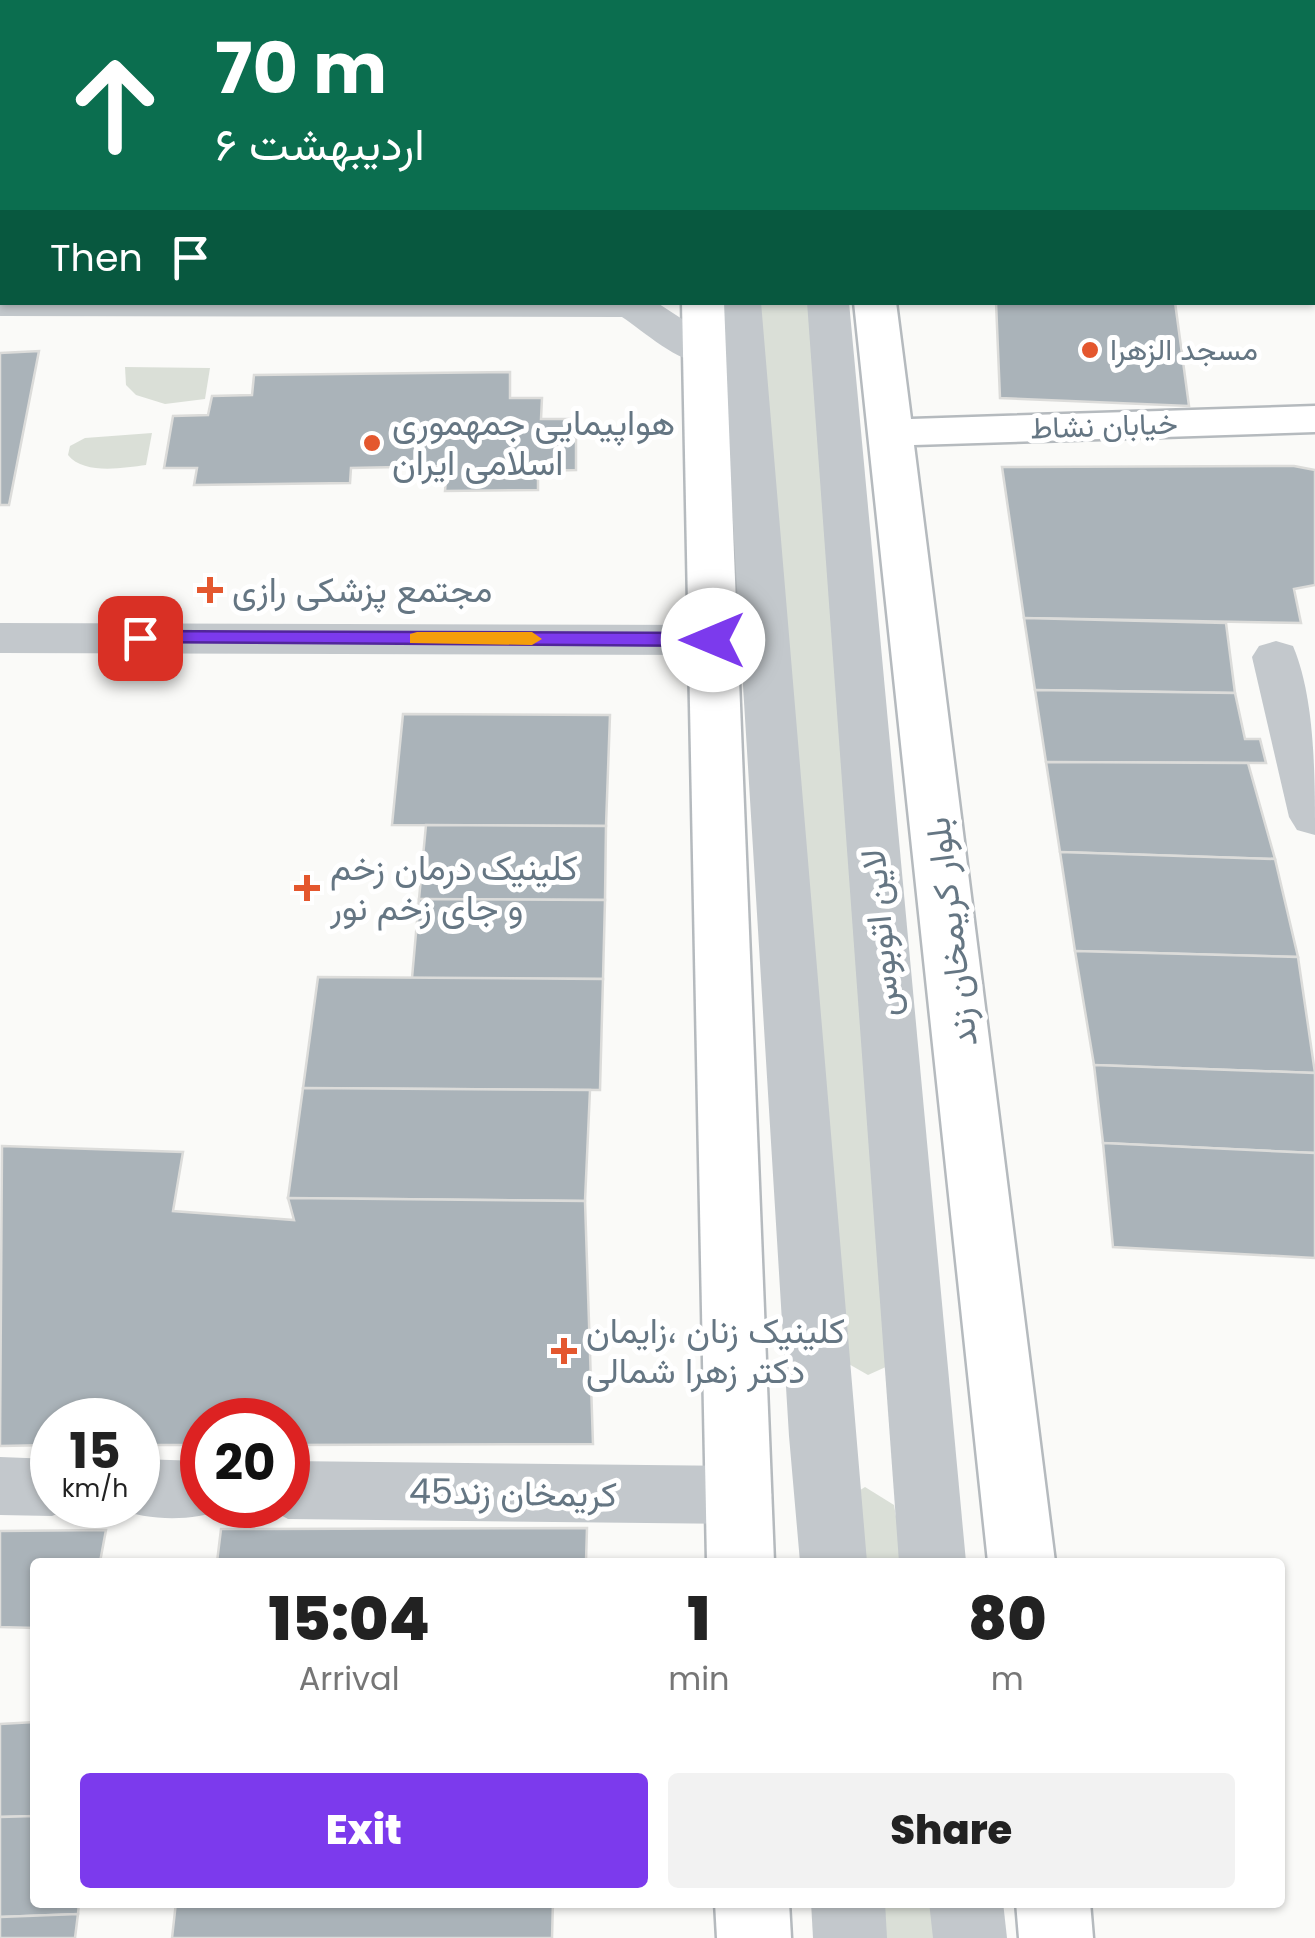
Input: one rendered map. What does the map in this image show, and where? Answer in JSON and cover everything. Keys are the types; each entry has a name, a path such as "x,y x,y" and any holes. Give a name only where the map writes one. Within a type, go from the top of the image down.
{"main road":[{"name":"بلوار کریمخان زند","path":"875,305 1022,1558"},
{"path":"705,328 742,1558"},
{"name":"خیابان نشاط","path":"892,433 1315,419"},
{"path":"752,1908 754,1938"},
{"path":"1054,1908 1056,1938"}],"street":[{"path":"636,305 705,328"},
{"path":"740,305 818,1396 834,1558"},
{"name":"لاین اتوبوس","path":"828,305 933,1558"},
{"path":"0,638 713,640"},
{"path":"1276,657 1315,818"},
{"path":"0,1486 30,1486"},
{"name":"کریمخان زند45","path":"310,1490 739,1496"},
{"path":"848,1908 850,1938"},
{"path":"967,1908 970,1938"}],"shaded area":[{"path":"756,305 811,305 899,1361 868,1375 840,1359"},
{"path":"125,367 210,368 205,399 165,404 136,395 126,385"},
{"path":"152,433 146,465 94,468 68,455 70,446 85,438"},
{"path":"865,1487 894,1505 903,1558 845,1558 840,1503"},
{"path":"874,1908 958,1908 963,1938 876,1938"}],"building":[{"name":"مسجد الزهرا","path":"996,305 1175,305 1189,406 1000,398"},
{"path":"39,351 9,505 0,505 0,353"},
{"name":"هواپیمایی جمهموری اسلامی ایران","path":"510,372 510,398 542,398 541,419 576,419 576,470 538,471 538,490 445,491 447,466 351,468 350,483 194,485 197,468 164,468 173,416 208,415 212,396 252,395 254,375"},
{"path":"1294,466 1315,470 1315,585 1294,589 1301,623 1024,618 1002,467"},
{"path":"1024,618 1226,623 1235,693 1035,690"},
{"path":"1035,690 1235,693 1245,739 1260,739 1266,763 1046,762"},
{"path":"403,714 610,715 606,826 392,825"},
{"path":"1046,762 1248,763 1275,859 1060,852"},
{"path":"426,825 606,826 605,900 419,899"},
{"path":"1060,852 1275,859 1298,957 1075,951"},
{"path":"419,899 605,900 603,979 412,978"},
{"path":"1075,951 1298,957 1315,1073 1094,1065"},
{"path":"318,977 603,979 600,1090 303,1088"},
{"path":"1094,1065 1315,1073 1315,1153 1103,1143"},
{"path":"303,1088 590,1090 585,1201 288,1198"},
{"path":"1103,1143 1315,1153 1315,1258 1113,1247"},
{"path":"2,1146 183,1152 173,1211 294,1220 288,1198 585,1201 593,1444 310,1445 310,1398 180,1398 180,1445 160,1445 160,1398 30,1398 30,1445 0,1446"},
{"path":"587,1528 586,1558 217,1558 221,1529"},
{"path":"106,1530 101,1558 30,1558 30,1628 0,1627 0,1531"},
{"path":"30,1722 30,1816 0,1817 0,1724"},
{"path":"30,1816 30,1908 78,1908 78,1914 0,1917 0,1817"},
{"path":"175,1908 553,1908 552,1938 172,1938"},
{"path":"78,1914 75,1938 0,1938 0,1917"}],"slow traffic":[{"path":"417,638 532,639"}],"place":[{"name":"مسجد الزهرا","path":"1090,350"},
{"name":"هواپیمایی جمهموری اسلامی ایران","path":"372,443"},
{"name":"مجتمع پزشکی رازی","path":"210,590"},
{"name":"کلینیک درمان زخم و جای زخم نور","path":"307,888"},
{"name":"کلینیک زنان ،زایمان دکتر زهرا شمالی","path":"564,1351"}],"route":[{"path":"140,638 713,640"}]}
